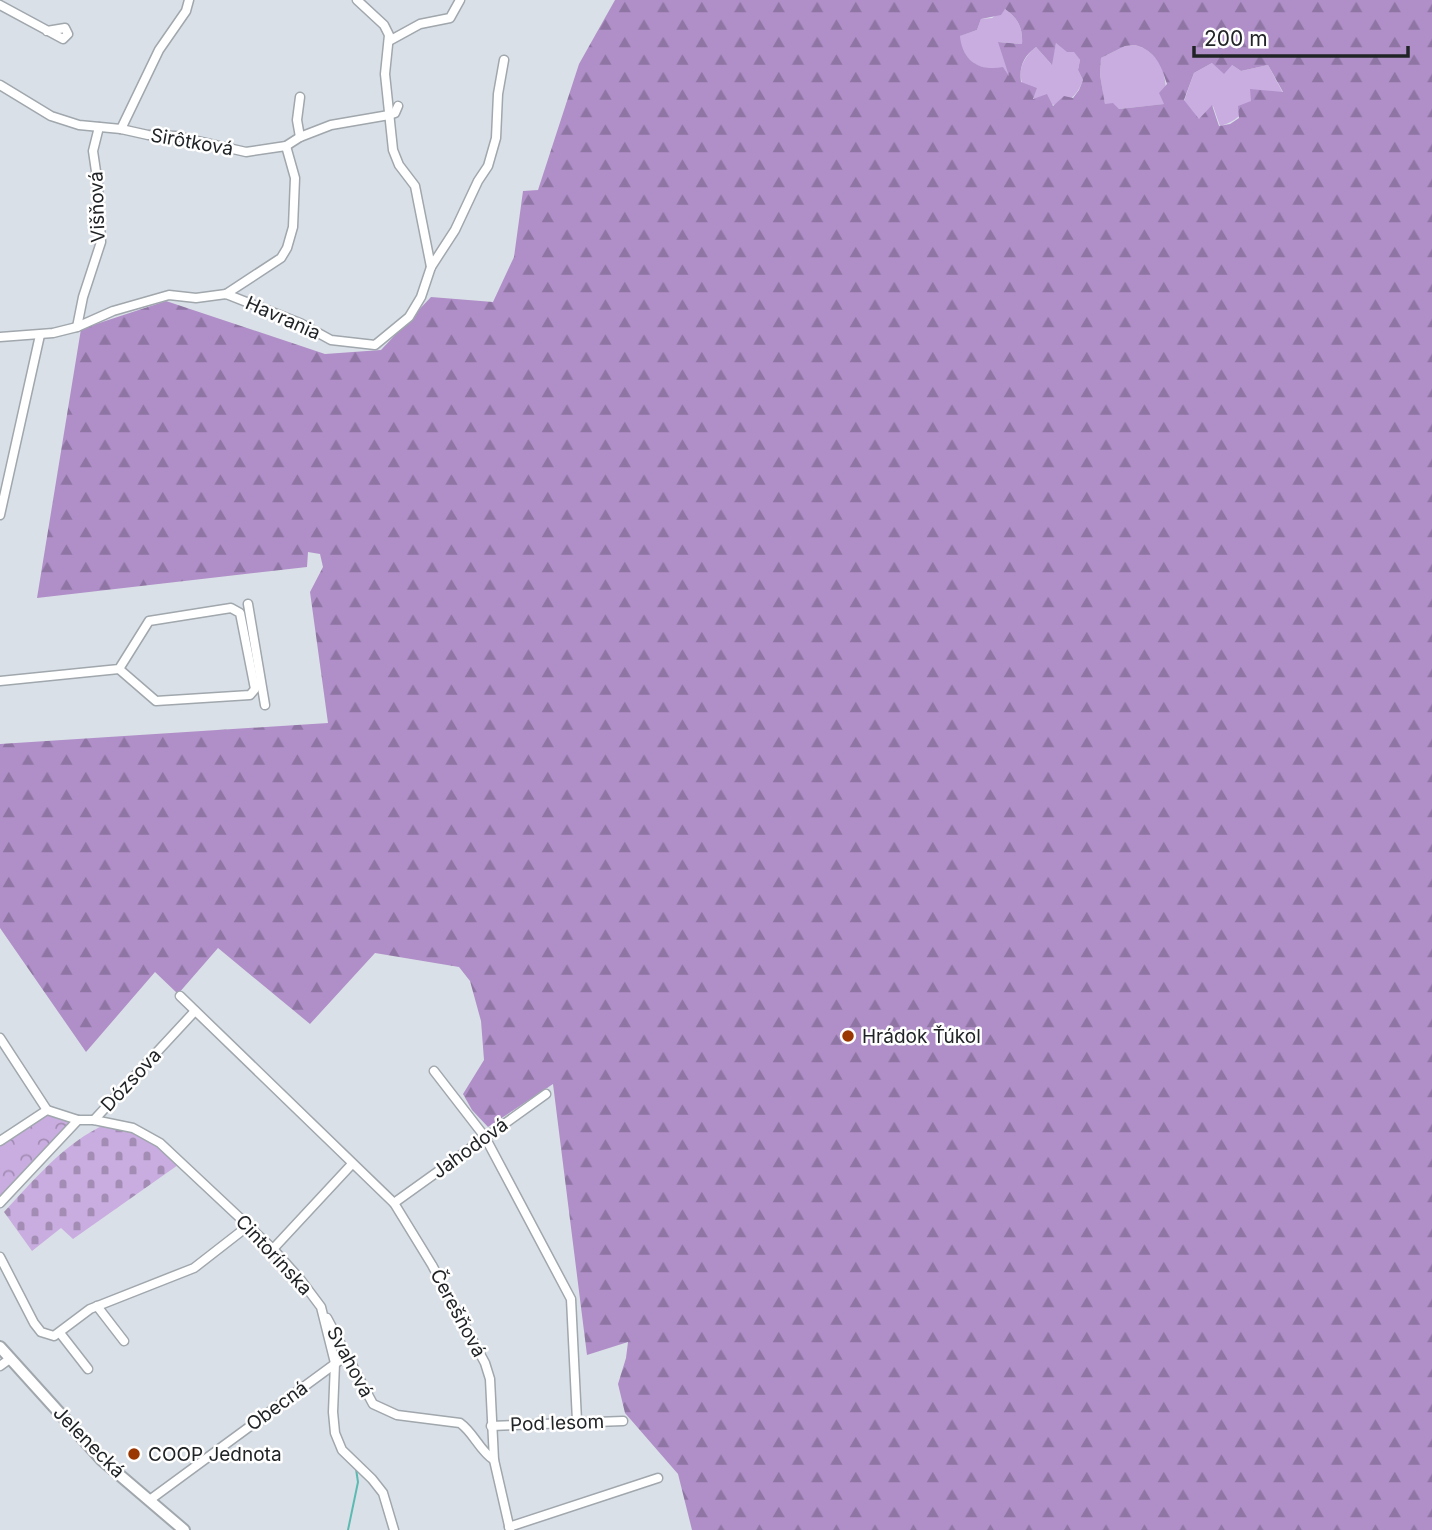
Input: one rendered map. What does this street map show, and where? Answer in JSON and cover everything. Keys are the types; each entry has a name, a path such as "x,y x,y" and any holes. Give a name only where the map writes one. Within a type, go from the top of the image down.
{"street":[{"path":"121,129 159,50 186,11 189,0"},
{"path":"357,0 384,25 389,41 385,74 393,150 399,165 415,186 431,267"},
{"path":"389,41 420,24 450,18 460,0"},
{"path":"0,5 47,31"},
{"name":"Havrania","path":"0,337 40,335 77,327 113,311 169,295 196,298 226,293 300,323 331,340 375,345 409,317 421,297 431,267 455,230 488,166 496,138 498,94 504,60"},
{"name":"Sirôtková","path":"0,85 51,116 79,125 188,138 246,152 286,146 300,137 331,125 389,115"},
{"path":"300,97 297,120 300,137"},
{"path":"389,115 395,113 398,106"},
{"name":"Višňová","path":"77,327 100,242 98,185 93,151 99,127"},
{"path":"226,293 281,258 287,248 293,227 295,178 286,146"},
{"path":"0,515 40,335"},
{"path":"247,604 248,633 265,705"},
{"path":"119,669 149,621 231,608 240,613 248,633"},
{"path":"0,681 119,669 156,701 250,695 255,689 255,670"},
{"name":"Čerešňová","path":"180,996 394,1203 432,1265 485,1363 490,1379 494,1460 510,1529"},
{"name":"Dózsova","path":"1,1198 78,1119 94,1120 195,1011"},
{"path":"0,1038 47,1110 78,1119"},
{"path":"434,1071 485,1137 571,1299 577,1421"},
{"name":"Jahodová","path":"394,1203 545,1094"},
{"path":"0,1141 47,1110"},
{"name":"Cintorínska","path":"94,1120 133,1128 160,1143 273,1249 321,1307 335,1363 335,1433 342,1450 383,1493 394,1530"},
{"path":"273,1249 352,1164"},
{"path":"0,1257 34,1323 48,1336 60,1334 85,1312 97,1306 194,1268 248,1226"},
{"path":"97,1306 124,1341"},
{"name":"Svahová","path":"321,1307 373,1404 397,1415 460,1423 467,1428 477,1445 494,1460"},
{"path":"60,1334 88,1368"},
{"name":"Jelenecká","path":"0,1347 102,1460 184,1530"},
{"name":"Obecná","path":"150,1499 346,1355"},
{"path":"0,1366 11,1358"},
{"name":"Pod lesom","path":"491,1426 623,1421"},
{"path":"510,1529 658,1478"}],"green space":[{"path":"615,0 1432,0 1432,1530 692,1530 678,1474 625,1413 618,1384 628,1342 587,1355 553,1084 488,1127 472,1110 463,1094 484,1060 481,1021 470,981 459,967 375,953 310,1024 218,948 178,994 155,972 86,1052 0,928 0,744 328,723 310,592 323,567 320,554 308,552 307,567 37,598 81,329 166,301 325,354 381,350 431,297 493,302 514,257 523,191 538,190 579,64","holes":["1005,9 1010,12 1022,33 1022,44 998,42 1009,76 1003,67 979,66 968,58 961,44 960,36 977,30 981,19 1001,15","1056,43 1067,52 1074,52 1080,60 1078,70 1083,80 1073,98 1064,96 1053,106 1047,94 1033,99 1037,88 1021,82 1021,67 1036,47 1052,65","1135,45 1142,48 1157,60 1167,84 1159,93 1164,104 1119,109 1113,103 1105,104 1100,75 1101,58 1125,46","1212,63 1224,74 1232,65 1241,71 1268,65 1283,92 1250,89 1251,101 1238,106 1239,118 1230,124 1219,126 1212,105 1199,119 1184,100 1194,73"]},
{"path":"1005,9 1019,24 1022,38 1022,44 999,42 1011,80 1003,68 979,66 968,58 959,36 977,30 981,19 992,18"},
{"path":"1056,43 1074,51 1080,60 1078,70 1083,80 1073,96 1061,104 1047,104 1034,99 1025,89 1021,76 1024,62 1036,47 1051,64"},
{"path":"1135,45 1158,60 1166,85 1165,104 1119,109 1105,105 1100,75 1101,58 1125,46"},
{"path":"1212,63 1232,65 1241,71 1268,65 1283,93 1251,101 1238,117 1220,126 1213,106 1199,120 1184,101 1194,73"},
{"path":"42,1112 68,1118 71,1122 0,1199 0,1141"},
{"path":"106,1124 145,1138 178,1165 73,1239 61,1228 32,1251 4,1212 63,1151"}],"waterway":[{"path":"348,1530 358,1482 356,1469"}],"place":[{"name":"Hrádok Ťúkol","path":"848,1036"},
{"name":"COOP Jednota","path":"134,1454"}]}
